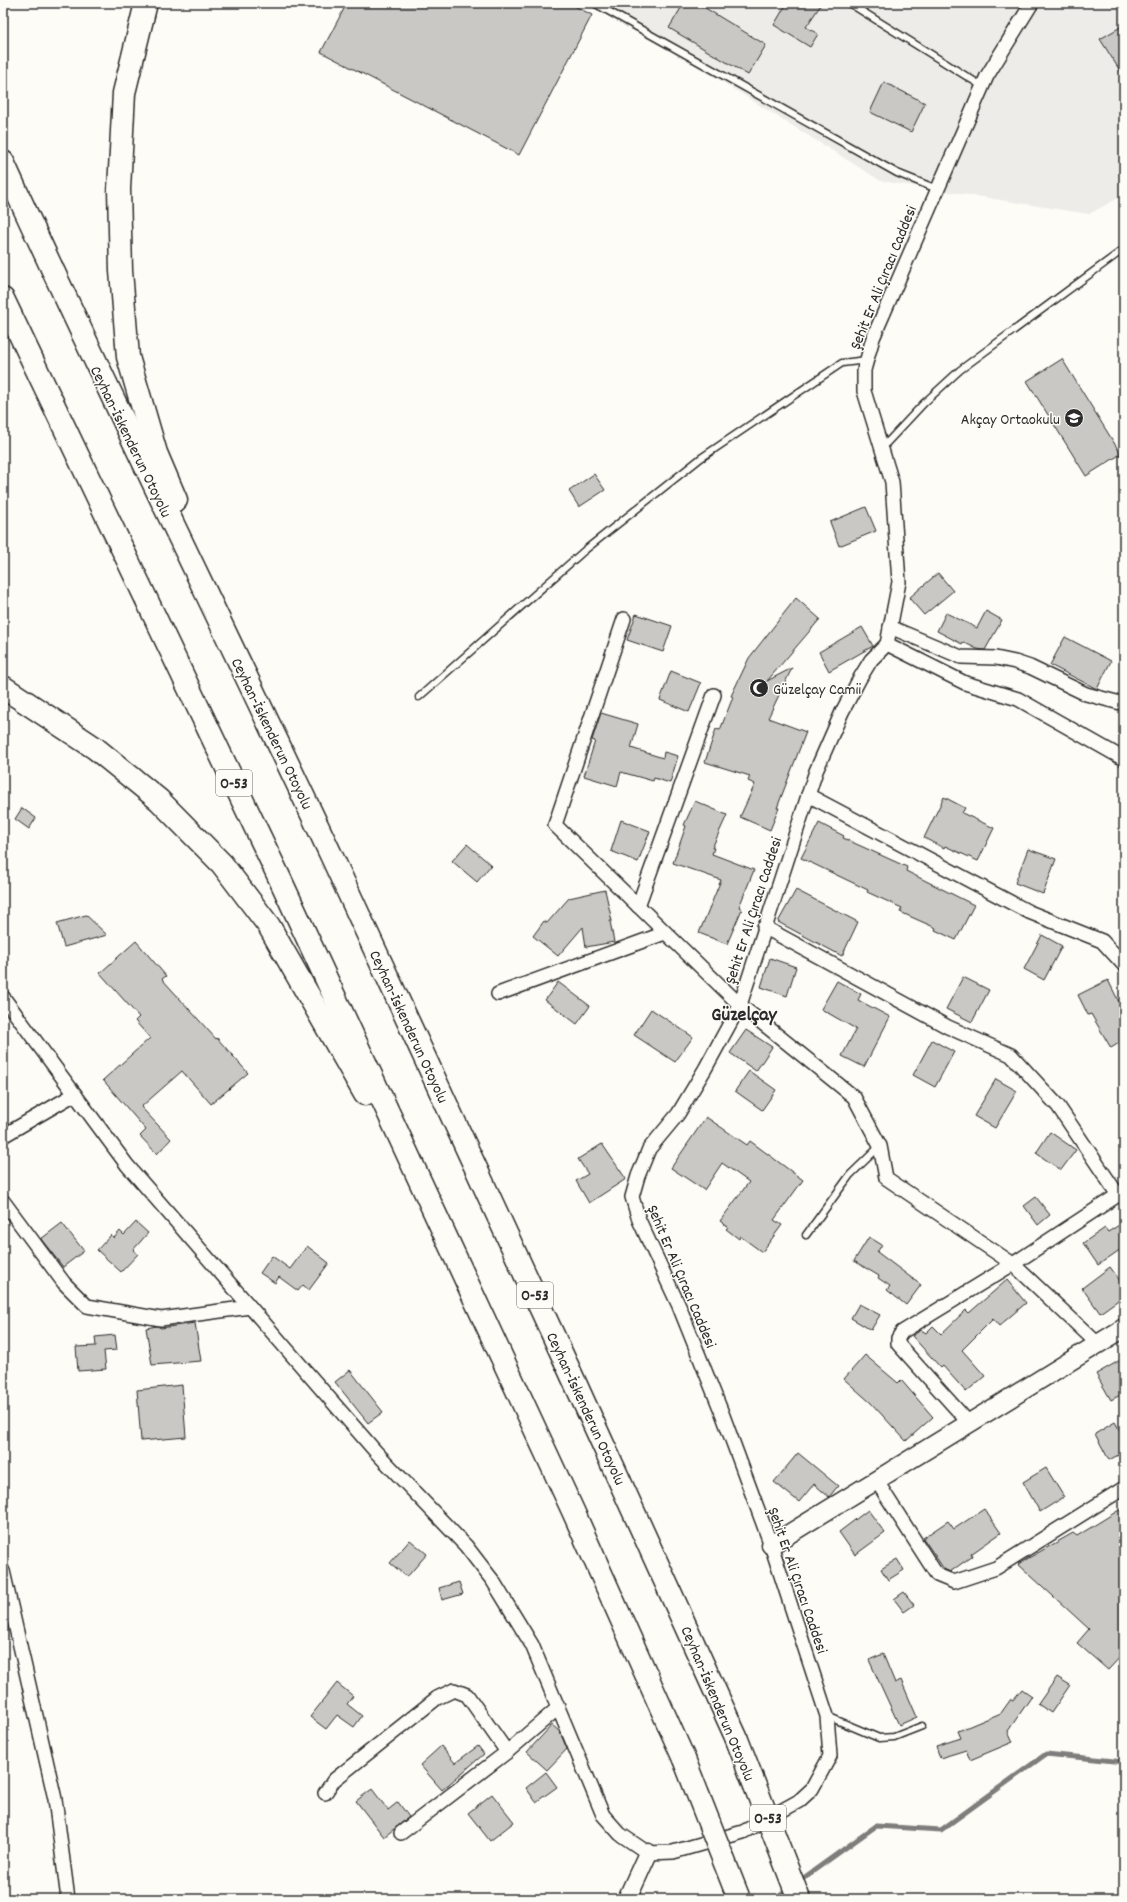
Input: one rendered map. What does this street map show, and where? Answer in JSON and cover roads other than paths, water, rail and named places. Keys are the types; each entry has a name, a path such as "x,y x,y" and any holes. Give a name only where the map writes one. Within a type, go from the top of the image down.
{"highway":[{"path":"146,3 124,93 123,109 119,189 121,271 128,357 156,453 331,855"},
{"name":"Ceyhan-İskenderun Otoyolu","path":"3,162 76,324 331,855 624,1487 736,1737 799,1899"},
{"name":"O-53","path":"3,299 284,886 461,1268 684,1759 739,1899"},
{"path":"3,687 106,758 159,800 222,864 273,932 363,1089 461,1268"}],"street":[{"name":"Şehit Er Ali Çıracı Caddesi","path":"648,1853 673,1852 742,1832 799,1801 812,1789 830,1756 827,1716 771,1545 722,1413 679,1306 639,1220 632,1197 638,1176 649,1150 678,1114 705,1069 740,1005 816,770 842,712 871,660 887,644 899,582 892,482 864,392 864,370 866,360 873,338 982,86 1032,3"},
{"path":"624,619 555,825 740,1005 854,1097 880,1146 886,1178 1014,1264 1098,1344"},
{"path":"890,627 961,657 996,658 1016,662 1030,667 1086,694 1124,704"},
{"path":"887,644 965,683 1018,700 1124,759"},
{"path":"638,906 714,695"},
{"path":"808,795 1029,912 1102,940 1124,965"},
{"path":"764,927 948,1027 1011,1055 1058,1106 1121,1193 1014,1264 902,1332 898,1338 898,1344 969,1423"},
{"path":"498,994 665,933"},
{"path":"3,997 127,1165 376,1452 466,1546 493,1581 532,1646 603,1814 620,1834 648,1853 627,1899"},
{"path":"3,1136 75,1094"},
{"path":"3,1201 64,1283 86,1306 161,1319 250,1307"},
{"path":"771,1545 1124,1328"},
{"path":"876,1480 936,1575 954,1582 996,1568 1124,1488"},
{"path":"3,1571 55,1799 68,1899"},
{"path":"325,1793 334,1780 437,1698 454,1690 466,1695 507,1752"},
{"path":"401,1833 507,1752 558,1708"}],"lane":[{"path":"594,3 897,173 938,189"},
{"path":"849,3 982,86"},
{"path":"882,448 924,402 960,370 1124,249"},
{"path":"419,697 585,550 701,458 842,363 866,360"},
{"path":"806,1235 850,1175 880,1146"},
{"path":"827,1716 871,1736 879,1738 894,1737 922,1726"}],"waterway":[{"path":"798,1882 876,1826 941,1830 1046,1754 1124,1762"},
{"path":"774,1899 789,1888"}],"place":[{"name":"Akçay Ortaokulu","path":"1074,418"},
{"name":"Güzelçay Camii","path":"759,688"}],"district":[{"name":"Güzelçay","path":"744,1013"}]}
